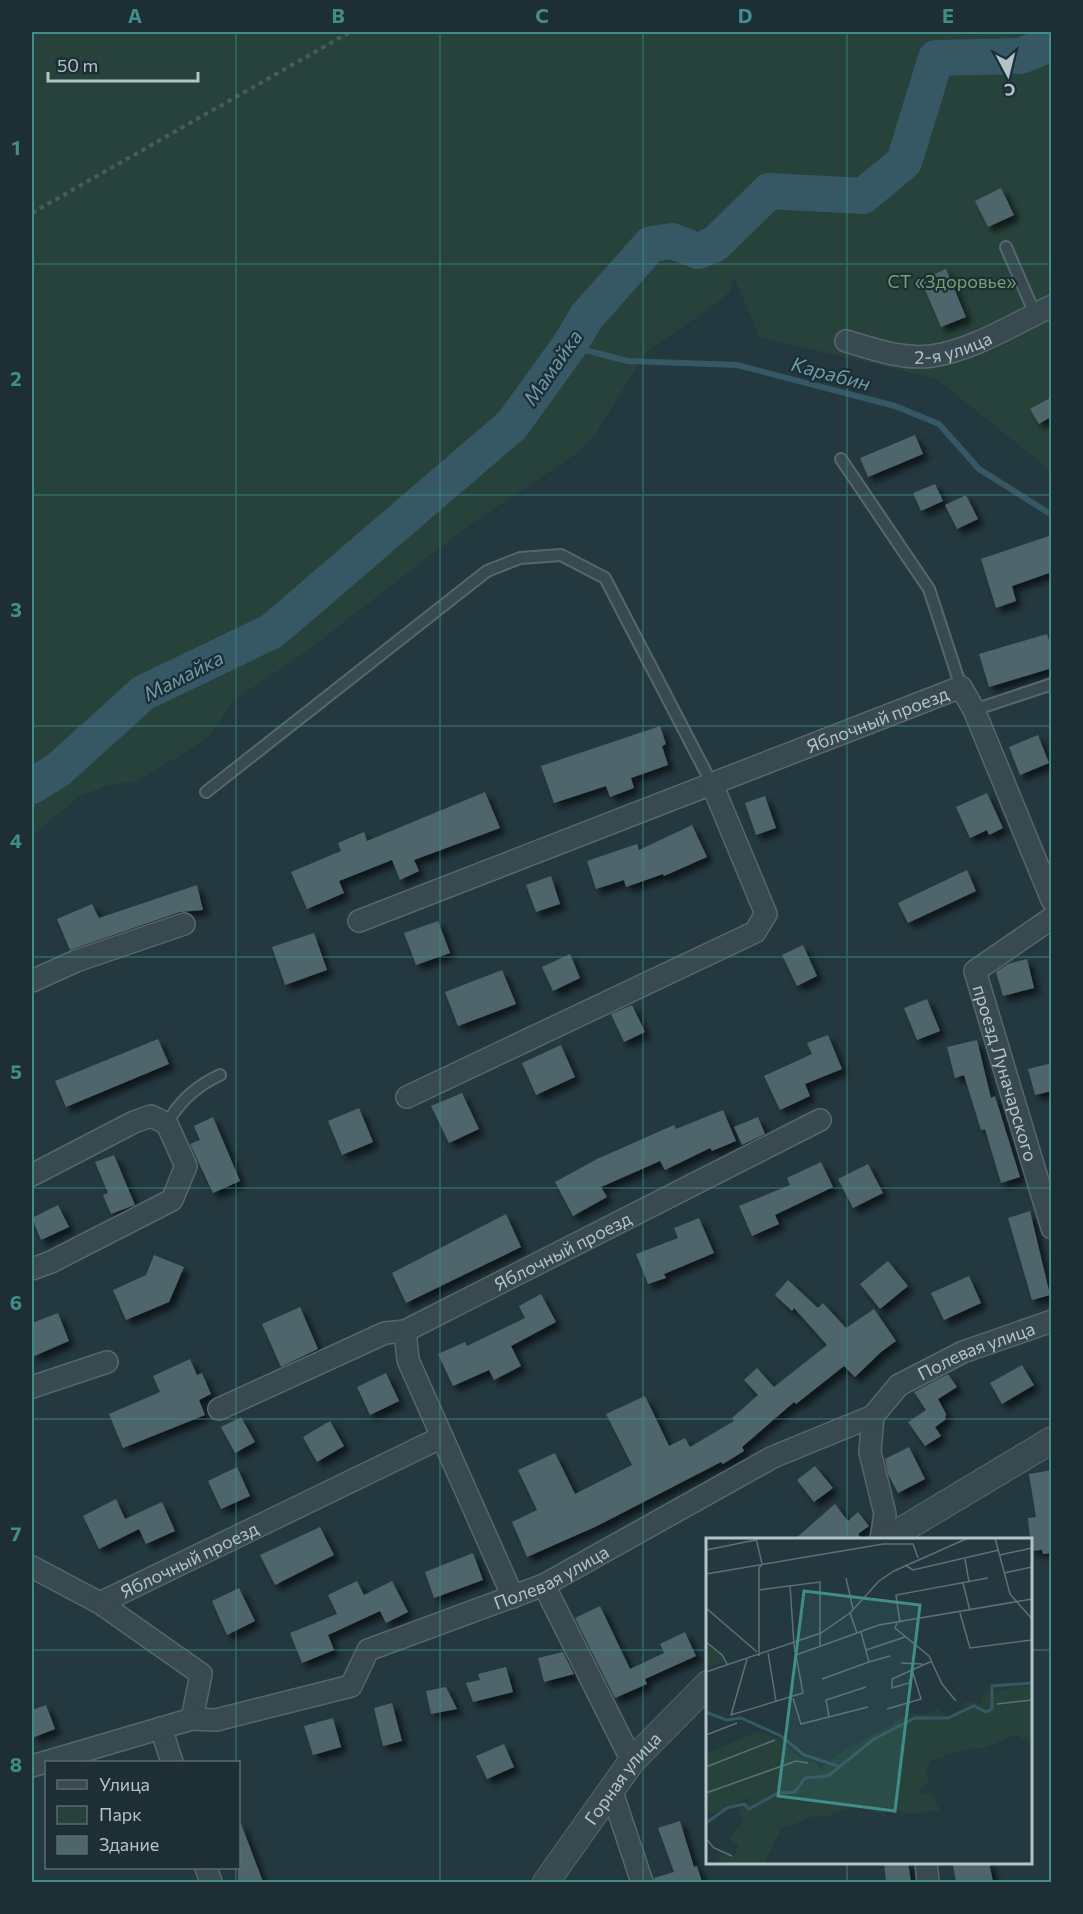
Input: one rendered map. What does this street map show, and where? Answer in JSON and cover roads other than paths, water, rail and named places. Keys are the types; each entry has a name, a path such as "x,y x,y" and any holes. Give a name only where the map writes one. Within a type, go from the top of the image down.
{"street":[{"name":"2-я улица","path":"846,341 888,354 931,356 962,347 1043,310"},
{"name":"Яблочный проезд","path":"359,921 961,687 974,710 1052,900"},
{"path":"407,1097 755,932 766,914 712,784"},
{"name":"проезд Луначарского","path":"1052,918 975,971 1052,1228"},
{"path":"32,981 76,961 184,924"},
{"path":"32,1175 134,1122 151,1116 167,1124 186,1166 172,1200 51,1262 32,1269"},
{"name":"Яблочный проезд","path":"219,1409 385,1334 405,1331 820,1120"},
{"name":"Полевая улица","path":"49,1761 192,1719 216,1720 351,1686 368,1650 544,1585 773,1457 873,1416 899,1385 963,1352 1052,1321"},
{"path":"405,1331 408,1360 513,1597"},
{"path":"32,1387 107,1362"},
{"path":"873,1416 870,1452 885,1514 881,1538"},
{"name":"Яблочный проезд","path":"100,1603 442,1437"},
{"path":"889,1538 1052,1440"},
{"path":"32,1567 100,1603 201,1674 192,1719"},
{"path":"544,1585 632,1761"},
{"name":"Горная улица","path":"546,1882 632,1761 706,1686"},
{"path":"160,1728 172,1761"},
{"path":"612,1792 642,1882"},
{"path":"926,1863 928,1882"}],"lane":[{"path":"1006,247 1043,310"},
{"path":"841,459 929,589 961,687"},
{"path":"206,792 487,572 520,558 561,555 605,578 712,784"},
{"path":"974,710 1052,684"},
{"path":"167,1124 177,1105 205,1082 220,1075"}],"waterway":[{"name":"Мамайка","path":"32,786 58,770 143,693 272,631 512,425 569,346 587,316 651,244 672,241 698,251 715,244 769,191 863,196 904,162 936,58 1021,56 1052,43"},
{"name":"Карабин","path":"569,346 628,361 737,365 895,406 939,424 979,469 1052,515"}],"park label":[{"name":"СТ «Здоровье»","path":"952,281"}]}
